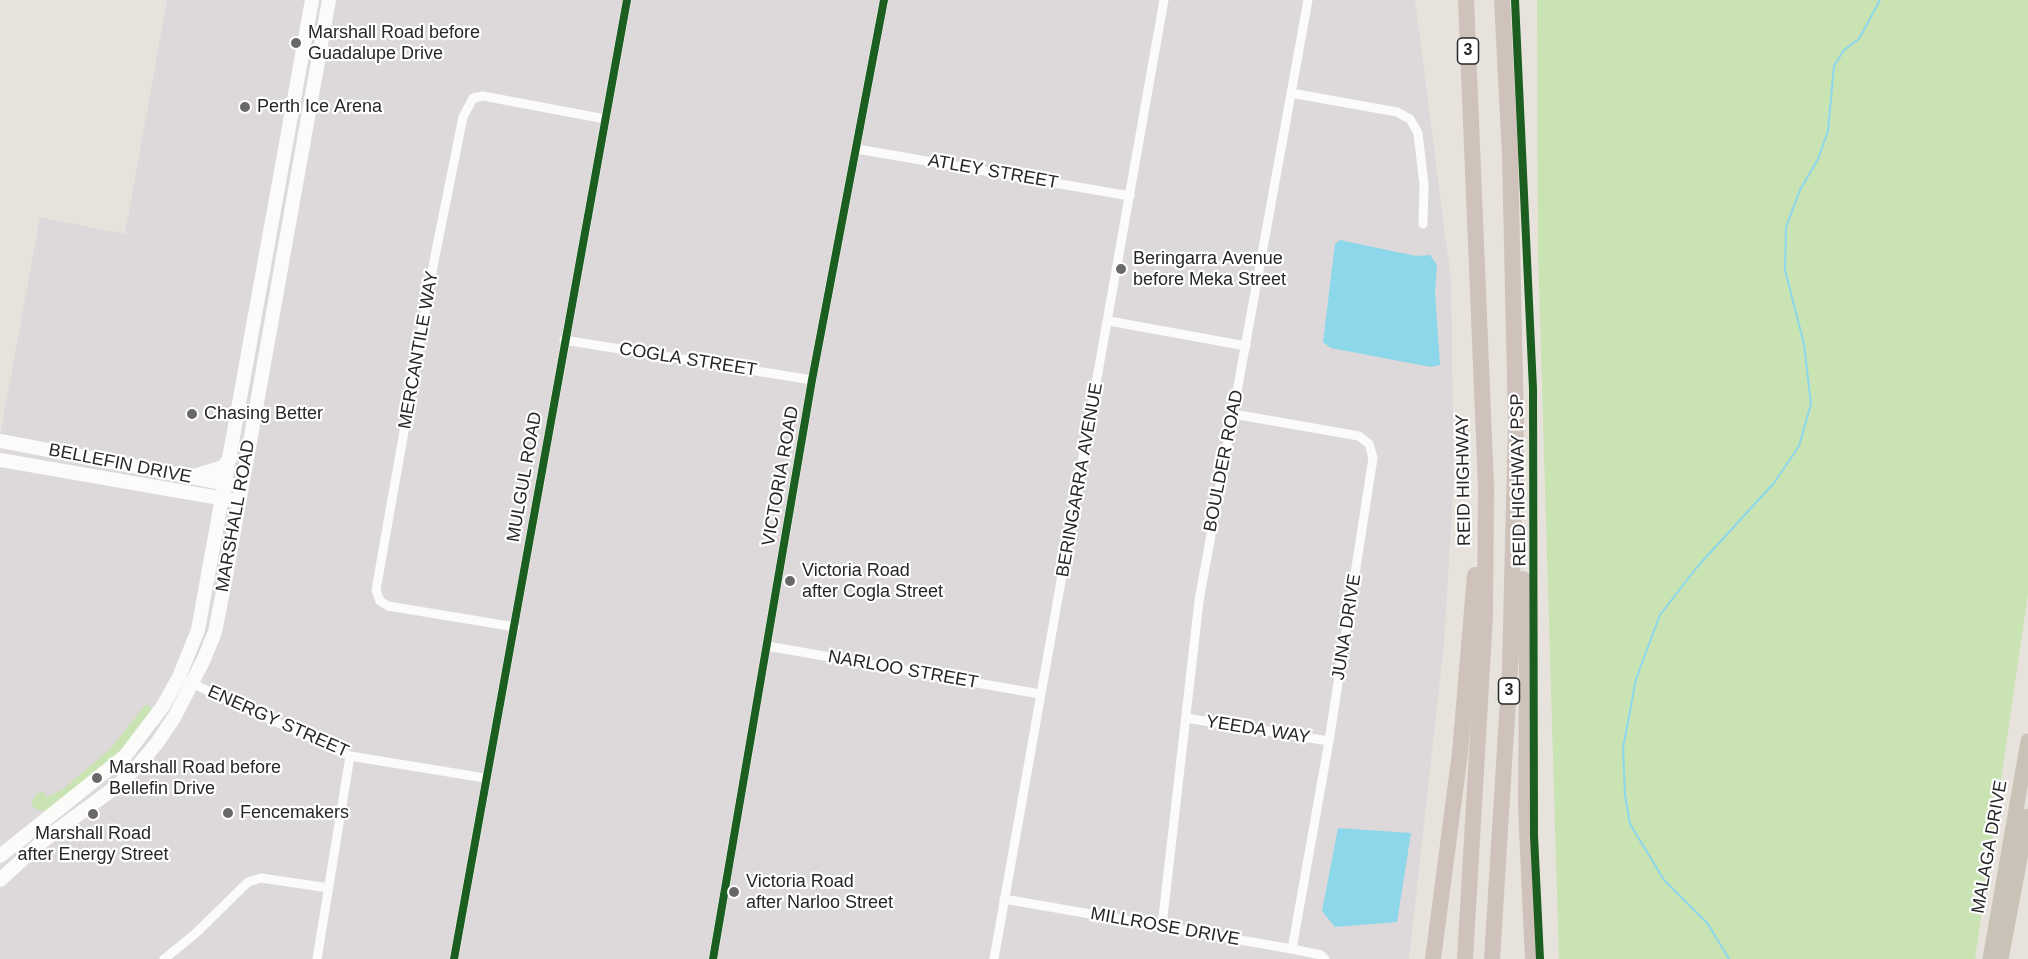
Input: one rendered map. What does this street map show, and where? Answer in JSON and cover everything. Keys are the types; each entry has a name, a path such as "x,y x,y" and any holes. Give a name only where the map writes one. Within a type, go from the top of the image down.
{"highway":[{"name":"REID HIGHWAY","path":"1465,0 1483,434 1485,616 1465,959"},
{"name":"3","path":"1492,959 1510,668 1516,423 1510,155 1502,0"},
{"path":"1516,423 1527,668 1526,808 1533,959"},
{"path":"1433,959 1471,638 1483,434"}],"main road":[{"name":"MARSHALL ROAD","path":"0,856 125,756 147,730 179,677 198,630 231,458 312,0"},
{"name":"MARSHALL ROAD","path":"0,880 47,838 117,786 136,768 157,743 193,683 214,632 329,0"},
{"name":"BELLEFIN DRIVE","path":"0,441 241,486"},
{"path":"188,477 223,467 231,458"},
{"name":"BELLEFIN DRIVE","path":"0,460 239,501"},
{"path":"200,494 209,506 212,524 203,574 203,606"},
{"name":"MALAGA DRIVE","path":"1990,959 2028,741"},
{"name":"MALAGA DRIVE","path":"2001,959 2028,816"},
{"path":"39,826 47,838"}],"street":[{"name":"MULGUL ROAD","path":"454,959 627,0"},
{"name":"VICTORIA ROAD","path":"713,959 813,380 884,0"},
{"name":"BERINGARRA AVENUE","path":"994,959 1109,321 1164,0"},
{"name":"BOULDER ROAD","path":"1162,926 1199,601 1308,0"},
{"path":"1291,93 1397,112 1410,119 1418,133 1424,185 1423,224"},
{"name":"MERCANTILE WAY","path":"515,627 388,606 380,601 376,590 435,256 463,117 466,106 473,98 483,96 605,119"},
{"name":"ATLEY STREET","path":"856,149 1130,196"},
{"path":"1109,321 1246,346"},
{"name":"COGLA STREET","path":"564,340 813,380"},
{"name":"JUNA DRIVE","path":"1233,414 1359,436 1369,444 1373,458 1329,741 1292,949"},
{"name":"NARLOO STREET","path":"767,645 1040,694"},
{"name":"ENERGY STREET","path":"179,677 350,756 485,778"},
{"name":"YEEDA WAY","path":"1186,718 1329,741"},
{"path":"317,959 350,756"},
{"path":"164,959 195,934 248,882 261,878 329,888"},
{"name":"MILLROSE DRIVE","path":"1004,899 1292,949 1321,955 1325,959"}],"shaded area":[{"path":"167,0 1415,0 1451,280 1454,477 1444,644 1409,959 0,959 0,436 40,217 125,234"}],"green space":[{"path":"1537,0 2028,0 2028,594 1975,959 1559,959 1538,252"},
{"path":"146,704 154,711 112,761 48,810 41,811 33,807 31,803 36,794 43,791 47,797 63,789 110,749"}],"water":[{"path":"1340,240 1416,256 1430,255 1437,265 1435,292 1440,365 1431,367 1331,348 1323,342 1335,244"},
{"path":"1338,828 1411,833 1397,922 1335,927 1322,911"}],"waterway":[{"path":"1729,959 1708,924 1664,880 1630,824 1625,795 1623,748 1636,679 1660,615 1697,567 1774,483 1799,446 1811,404 1804,344 1785,270 1786,227 1800,190 1818,159 1828,131 1834,66 1844,50 1859,39 1880,0"}],"cycle path":[{"path":"454,959 627,0"},
{"path":"713,959 812,380 884,0"},
{"name":"REID HIGHWAY PSP","path":"1515,0 1533,389 1534,836 1540,959"}],"place":[{"name":"Marshall Road before Guadalupe Drive","path":"296,43"},
{"name":"Perth Ice Arena","path":"245,107"},
{"name":"Beringarra Avenue before Meka Street","path":"1121,269"},
{"name":"Chasing Better","path":"192,414"},
{"name":"Victoria Road after Cogla Street","path":"790,581"},
{"name":"Marshall Road before Bellefin Drive","path":"97,778"},
{"name":"Fencemakers","path":"228,813"},
{"name":"Marshall Road after Energy Street","path":"93,814"},
{"name":"Victoria Road after Narloo Street","path":"734,892"}]}
